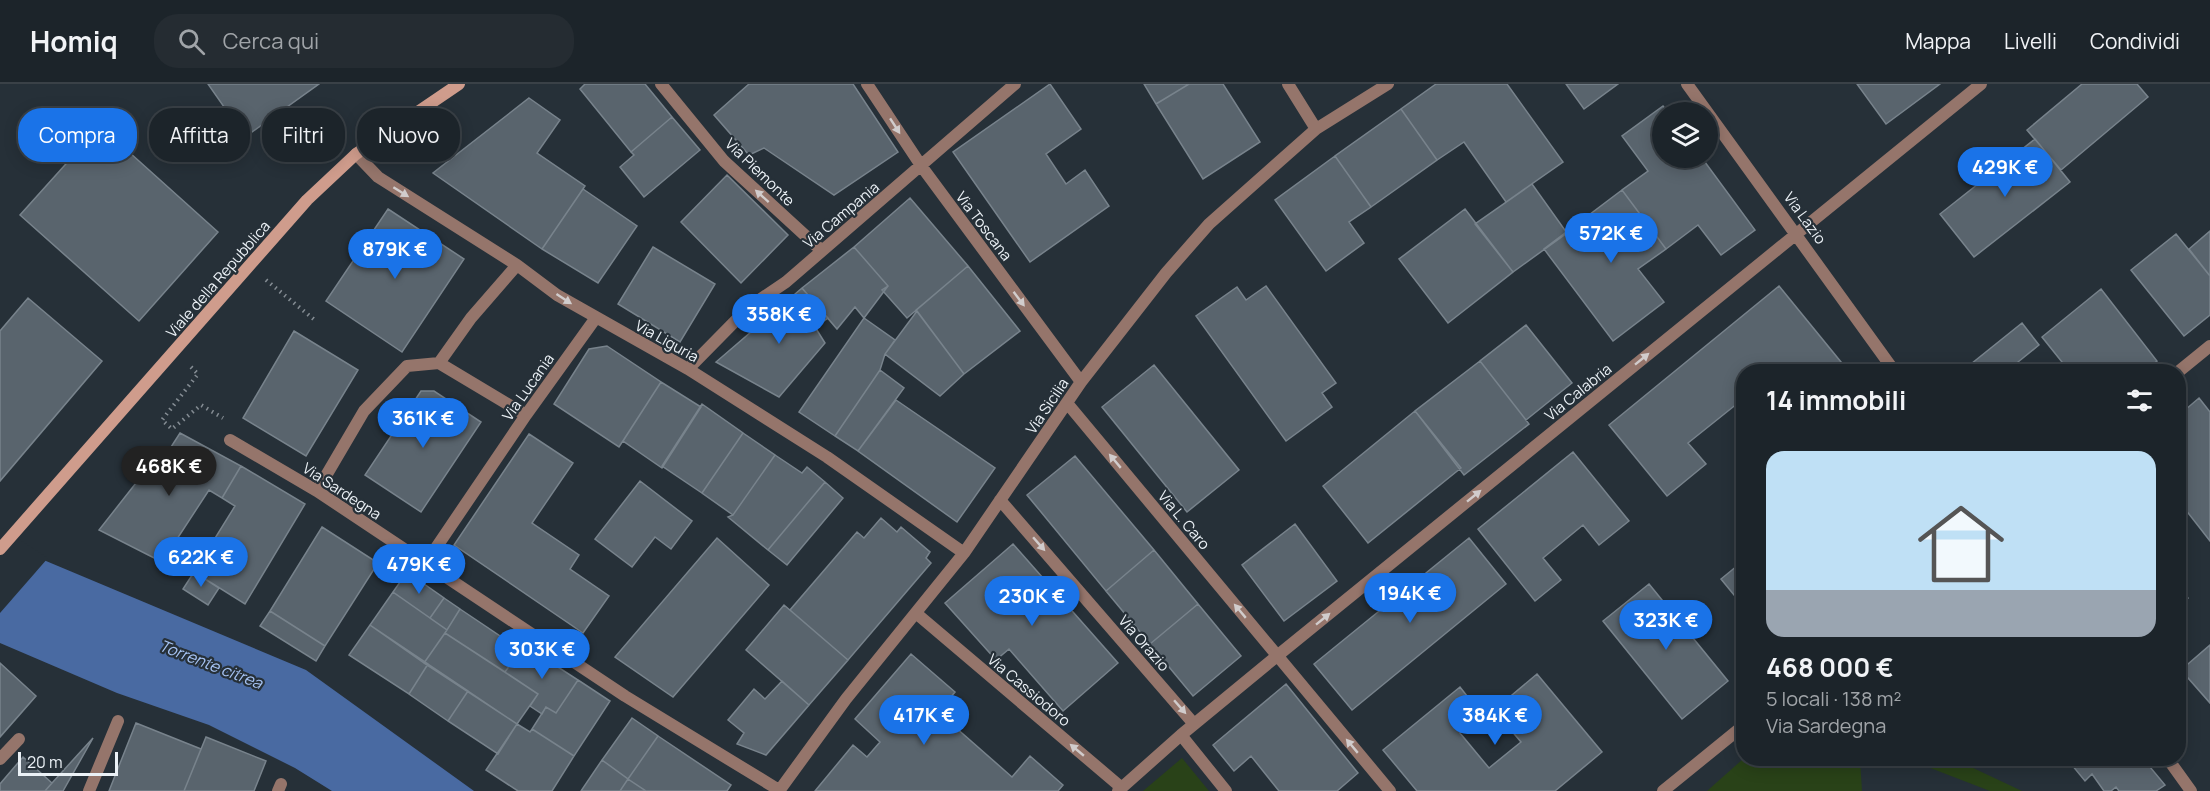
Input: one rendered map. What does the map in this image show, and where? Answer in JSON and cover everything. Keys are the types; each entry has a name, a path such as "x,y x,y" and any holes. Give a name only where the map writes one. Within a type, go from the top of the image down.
{"main road":[{"name":"Viale della Repubblica","path":"0,549 307,200 356,154 459,84"}],"street":[{"name":"Via Piemonte","path":"661,84 724,161 821,250"},
{"name":"Via Toscana","path":"867,84 922,167 1081,382"},
{"name":"Via Campania","path":"688,369 749,307 786,282 821,250 922,167 1015,84"},
{"path":"1288,84 1316,129"},
{"name":"Via Sicilia","path":"779,790 846,699 964,553 1081,382 1166,273 1209,224 1316,129 1388,84"},
{"name":"Via Lazio","path":"1687,84 1797,232 1889,364"},
{"name":"Via Calabria","path":"1120,789 1194,724 1981,84"},
{"name":"Via Liguria","path":"356,154 378,177 517,265 595,319 688,369 827,457 964,553"},
{"path":"439,363 471,318 517,265"},
{"name":"Via Lucania","path":"426,564 525,415 595,319"},
{"path":"2186,366 2210,346"},
{"path":"317,491 364,411 407,366 439,363 525,415"},
{"name":"Via L. Caro","path":"1067,403 1278,656"},
{"name":"Via Sardegna","path":"230,440 317,491 626,696 779,790"},
{"name":"Via Orazio","path":"1000,500 1194,724"},
{"name":"Via Cassiodoro","path":"916,615 1120,789"},
{"path":"1278,656 1390,791"},
{"path":"88,791 118,721"},
{"path":"1663,791 1736,732"},
{"path":"1181,735 1226,791"},
{"path":"0,759 19,739"},
{"path":"2173,766 2191,791"}],"path":[{"path":"249,266 316,321"},
{"path":"175,352 198,374 162,420 172,429 201,405 229,422 230,440"}],"green space":[{"path":"1182,758 1209,791 1143,791"},
{"path":"1736,765 1860,766 1862,791 1707,791"},
{"path":"1925,766 1969,766 2022,791 1990,791"}],"water":[{"name":"Torrente citrea","path":"0,530 46,561 306,670 474,791 332,791 295,768 209,725 117,693 0,643"}],"pier":[{"path":"0,527 48,558 0,613"}],"building":[{"path":"208,84 319,84 285,108 262,108 262,125 250,133 250,108 225,108"},
{"path":"585,84 645,84 672,117 631,152 580,89"},
{"path":"749,84 853,84 898,152 834,195 764,148 749,155 714,115"},
{"path":"1050,84 1081,129 1046,154 1066,184 1085,170 1109,206 1030,262 953,152"},
{"path":"1144,84 1189,84 1156,104"},
{"path":"1189,84 1223,84 1260,142 1203,179 1156,104"},
{"path":"1436,84 1507,84 1563,162 1506,202 1464,142 1437,160 1401,109"},
{"path":"1566,84 1618,84 1584,109"},
{"path":"1857,84 1940,84 1886,124"},
{"path":"2082,84 2137,84 2148,97 2061,170 2027,130"},
{"path":"529,98 560,120 537,153 585,186 542,249 433,173 447,162 460,162 460,152"},
{"path":"1401,109 1437,160 1371,207 1335,156"},
{"path":"1652,114 1652,168 1709,168 1755,230 1721,255 1698,225 1666,249 1622,190 1648,171 1622,136"},
{"path":"672,117 700,150 644,197 620,167 634,155 631,152"},
{"path":"2035,139 2070,182 1974,257 1940,214"},
{"path":"1335,156 1371,207 1349,222 1364,243 1326,271 1275,200"},
{"path":"137,159 218,232 139,321 20,215 68,162 137,162"},
{"path":"727,175 788,235 741,283 681,222"},
{"path":"1532,184 1567,233 1513,272 1475,224"},
{"path":"583,189 637,226 598,283 542,249"},
{"path":"1622,190 1666,249 1638,269 1664,302 1613,341 1544,249"},
{"path":"910,198 968,266 907,318 882,290 888,286 854,247"},
{"path":"388,209 464,259 402,352 326,301"},
{"path":"1465,209 1513,272 1448,323 1399,259"},
{"path":"2210,231 2210,276 2189,249"},
{"path":"2176,234 2210,276 2210,315 2184,336 2131,270"},
{"path":"653,247 715,284 680,342 618,304"},
{"path":"854,247 888,286 864,318 855,307 837,329 802,288"},
{"path":"968,266 1020,331 964,374 916,310"},
{"path":"1266,286 1336,383 1322,393 1332,407 1286,441 1196,316 1237,287 1246,300"},
{"path":"1779,286 1841,362 1839,364 1736,364 1736,405 1688,443 1706,464 1667,496 1609,425"},
{"path":"802,288 828,318 815,327 825,343 779,397 716,362"},
{"path":"2101,289 2157,361 2153,364 2064,364 2042,337"},
{"path":"28,298 102,361 0,481 0,331"},
{"path":"917,311 964,374 940,396 885,354"},
{"path":"864,318 895,340 885,354 880,370 835,436 799,412"},
{"path":"2022,323 2039,345 2018,362 2020,364 1971,364"},
{"path":"1526,325 1572,383 1526,420 1480,361"},
{"path":"294,331 358,370 306,456 243,418"},
{"path":"607,346 661,382 619,447 554,404 589,349"},
{"path":"1480,361 1529,424 1464,475 1415,411"},
{"path":"1154,365 1239,470 1187,512 1102,407"},
{"path":"880,370 904,388 858,451 835,436"},
{"path":"661,382 701,407 662,468 623,441"},
{"path":"421,391 434,391 481,422 421,512 365,475"},
{"path":"2199,398 2210,412 2210,541 2186,510 2186,409"},
{"path":"896,400 995,468 957,522 858,451"},
{"path":"702,404 743,433 702,493 662,466"},
{"path":"1415,411 1461,468 1368,543 1323,486"},
{"path":"180,433 241,466 222,498 209,490 162,562 99,530 158,455 164,458"},
{"path":"743,433 775,455 733,515 702,493"},
{"path":"529,434 573,463 532,523 579,555 570,569 609,596 583,633 454,545"},
{"path":"1573,452 1629,521 1599,545 1583,525 1543,558 1561,580 1535,601 1478,529"},
{"path":"775,455 802,473 807,467 825,482 768,550 728,517 733,515"},
{"path":"1075,456 1154,550 1106,591 1027,495"},
{"path":"241,466 305,504 245,604 194,572 235,506 222,498"},
{"path":"640,481 692,521 671,549 655,537 632,567 595,539"},
{"path":"825,482 843,498 787,565 768,550"},
{"path":"881,518 897,532 901,527 930,552 926,558 931,563 848,660 790,610 857,532 864,538"},
{"path":"1295,524 1337,581 1284,621 1242,565"},
{"path":"322,527 378,563 325,646 270,611"},
{"path":"717,538 769,585 673,697 615,657"},
{"path":"1469,538 1506,584 1352,710 1314,664"},
{"path":"1013,544 1118,663 1063,711 1009,649 996,660 945,603"},
{"path":"1154,550 1198,604 1150,644 1106,591"},
{"path":"1736,567 1736,597 1721,579"},
{"path":"194,572 219,588 208,605 183,589"},
{"path":"407,572 444,598 430,618 393,592"},
{"path":"1649,584 1728,681 1682,719 1603,621"},
{"path":"393,592 447,630 424,663 370,625"},
{"path":"444,598 460,609 447,630 430,618"},
{"path":"1198,604 1241,656 1193,696 1150,644"},
{"path":"784,605 848,660 809,705 746,650"},
{"path":"460,609 521,650 505,672 445,633"},
{"path":"270,611 325,646 316,661 260,626"},
{"path":"370,625 428,664 409,694 349,655"},
{"path":"445,633 538,694 517,724 424,663"},
{"path":"524,645 578,680 556,713 546,707 542,714 530,706 538,694 505,672"},
{"path":"2210,645 2210,703 2186,676 2186,666"},
{"path":"911,654 955,692 938,712 1012,777 1030,756 1063,785 1058,791 815,791 853,745 867,757 880,742 855,719"},
{"path":"0,663 36,696 0,737"},
{"path":"428,664 468,691 448,721 409,694"},
{"path":"1537,674 1602,752 1555,791 1417,791 1383,750 1460,687 1482,715 1460,733 1489,768 1521,742 1494,710"},
{"path":"578,680 610,701 574,756 532,729 546,707 556,713"},
{"path":"782,681 809,705 766,755 737,744 744,733 728,720 754,689 765,699"},
{"path":"1286,684 1358,773 1337,791 1279,791 1251,756 1234,771 1213,745"},
{"path":"468,691 517,724 498,754 448,721"},
{"path":"632,718 658,736 628,779 602,760"},
{"path":"136,723 201,749 184,791 109,791"},
{"path":"517,724 530,732 532,729 574,756 552,791 518,791 486,770"},
{"path":"658,736 731,785 727,791 646,791 628,779"},
{"path":"206,737 266,761 254,791 184,791"},
{"path":"93,738 63,791 45,791 52,783"},
{"path":"23,757 52,783 45,791 0,791 0,784"},
{"path":"602,760 628,779 620,791 581,791"},
{"path":"2073,766 2149,766 2165,785 2156,791 2119,791 2116,787 2111,791 2104,791 2092,774 2085,781"},
{"path":"628,779 646,791 620,791"}]}
